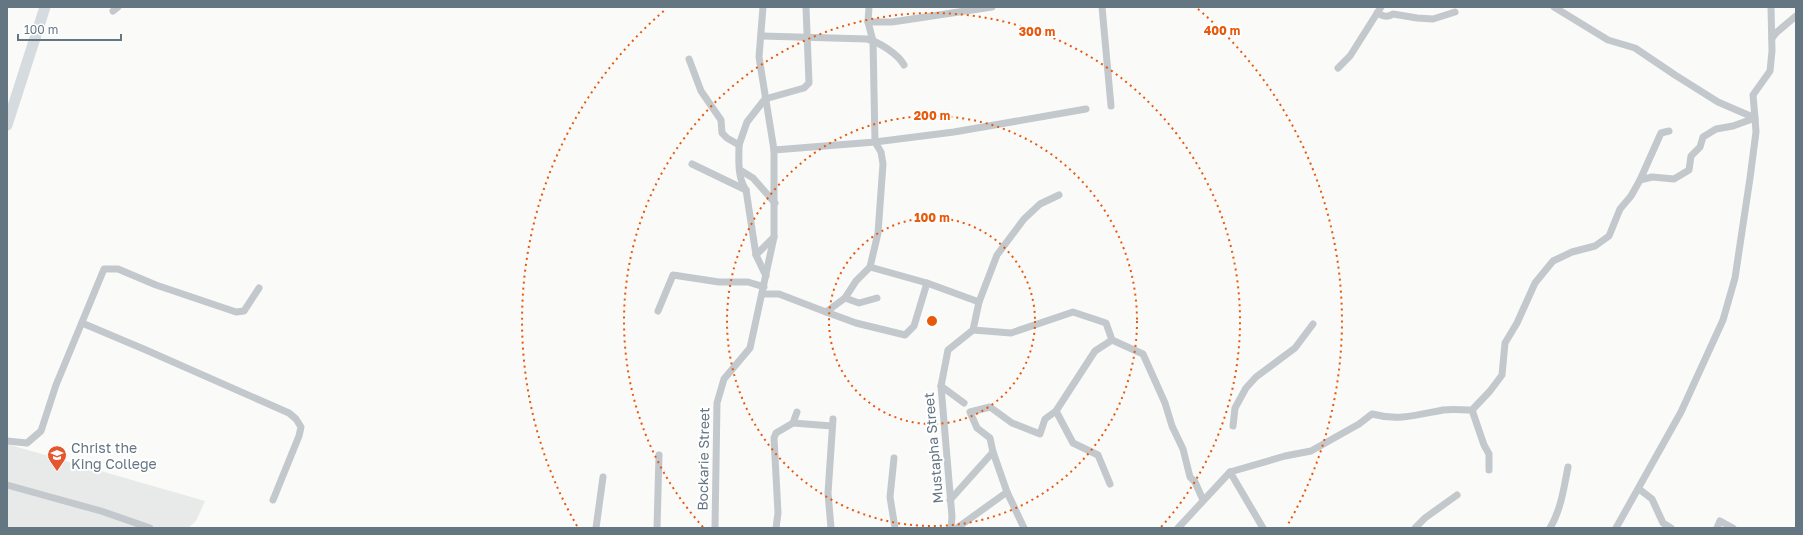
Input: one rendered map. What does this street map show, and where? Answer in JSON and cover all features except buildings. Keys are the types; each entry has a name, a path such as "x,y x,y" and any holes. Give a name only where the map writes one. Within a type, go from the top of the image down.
{"main road":[{"path":"7,125 45,7"}],"street":[{"name":"Bockarie Street","path":"715,528 717,403 724,379 750,348 774,237 774,150 759,57 763,7"},
{"path":"766,276 756,255 746,190 742,184 739,145 747,122 765,99 804,88 809,83 806,7"},
{"path":"826,312 844,298 856,281 870,268 878,233 884,164 881,152 876,142 873,41 868,22 868,7"},
{"path":"868,22 892,22 992,7"},
{"path":"1102,7 1111,106"},
{"path":"1554,7 1608,40 1635,48 1718,102 1755,118"},
{"path":"1616,528 1681,412 1723,320 1735,278 1751,170 1756,132 1753,95 1770,71 1772,38 1771,7"},
{"path":"1338,68 1350,56 1379,10 1383,16 1393,14 1433,19 1455,12"},
{"path":"1772,38 1796,16"},
{"path":"761,36 878,42 902,60 904,65"},
{"path":"689,59 700,91 721,120 722,133 727,138 739,145"},
{"path":"774,150 876,142 954,132 1086,109"},
{"path":"1640,180 1652,177 1674,179 1689,170 1691,156 1700,147 1703,137 1716,129 1733,126 1755,118"},
{"path":"1178,528 1230,472 1285,456 1311,451 1359,424 1372,414 1387,418 1421,415 1445,410 1472,410 1490,391 1502,375 1505,343 1517,323 1536,283 1553,261 1572,252 1595,246 1609,236 1620,209 1631,196 1640,180 1653,153 1657,138 1661,133 1669,131"},
{"path":"692,164 746,190"},
{"path":"740,170 753,178 774,203"},
{"path":"1059,195 1040,204 1024,219 997,255 979,302 973,330 1011,333 1073,312 1106,324 1112,340 1143,354 1165,403 1172,426 1183,449 1190,477 1195,482 1204,500"},
{"path":"756,255 774,237"},
{"path":"870,268 927,283 979,302"},
{"path":"7,441 28,443 41,431 56,386 104,269 118,269 156,285 236,312 244,311 259,288"},
{"path":"658,311 673,275 719,282 748,282 763,291 779,294 856,322 905,336 914,326 927,283"},
{"path":"844,298 859,303 877,298"},
{"path":"82,323 290,413 301,427 299,436 273,500"},
{"path":"1233,426 1235,408 1246,388 1256,377 1295,348 1313,324"},
{"name":"Mustapha Street","path":"951,528 941,386 948,350 973,330"},
{"path":"1024,528 1007,492 993,452 990,438 977,428 970,412 990,406 1012,423 1040,434 1045,419 1056,411 1095,351 1112,340"},
{"path":"941,386 964,403"},
{"path":"1472,410 1484,445 1489,454 1489,470"},
{"path":"1056,411 1073,443 1098,455 1110,484"},
{"path":"793,423 797,412"},
{"path":"776,528 778,513 774,438 776,432 793,423 833,422 828,494 831,528"},
{"path":"950,500 993,452"},
{"path":"657,528 659,455"},
{"path":"894,458 890,497 895,528"},
{"path":"1550,528 1554,522 1568,467"},
{"path":"1230,472 1263,528"},
{"path":"596,528 602,478"},
{"path":"7,485 101,511 150,528"},
{"path":"1638,489 1652,499 1663,523 1672,528"},
{"path":"957,528 1007,492"},
{"path":"1415,528 1425,518 1457,496"},
{"path":"1718,528 1720,521 1733,528"}],"shaded area":[{"name":"Christ the King College","path":"7,444 205,501 196,521 188,528 7,528"}],"place":[{"name":"Christ the King College","path":"57,472"}]}
